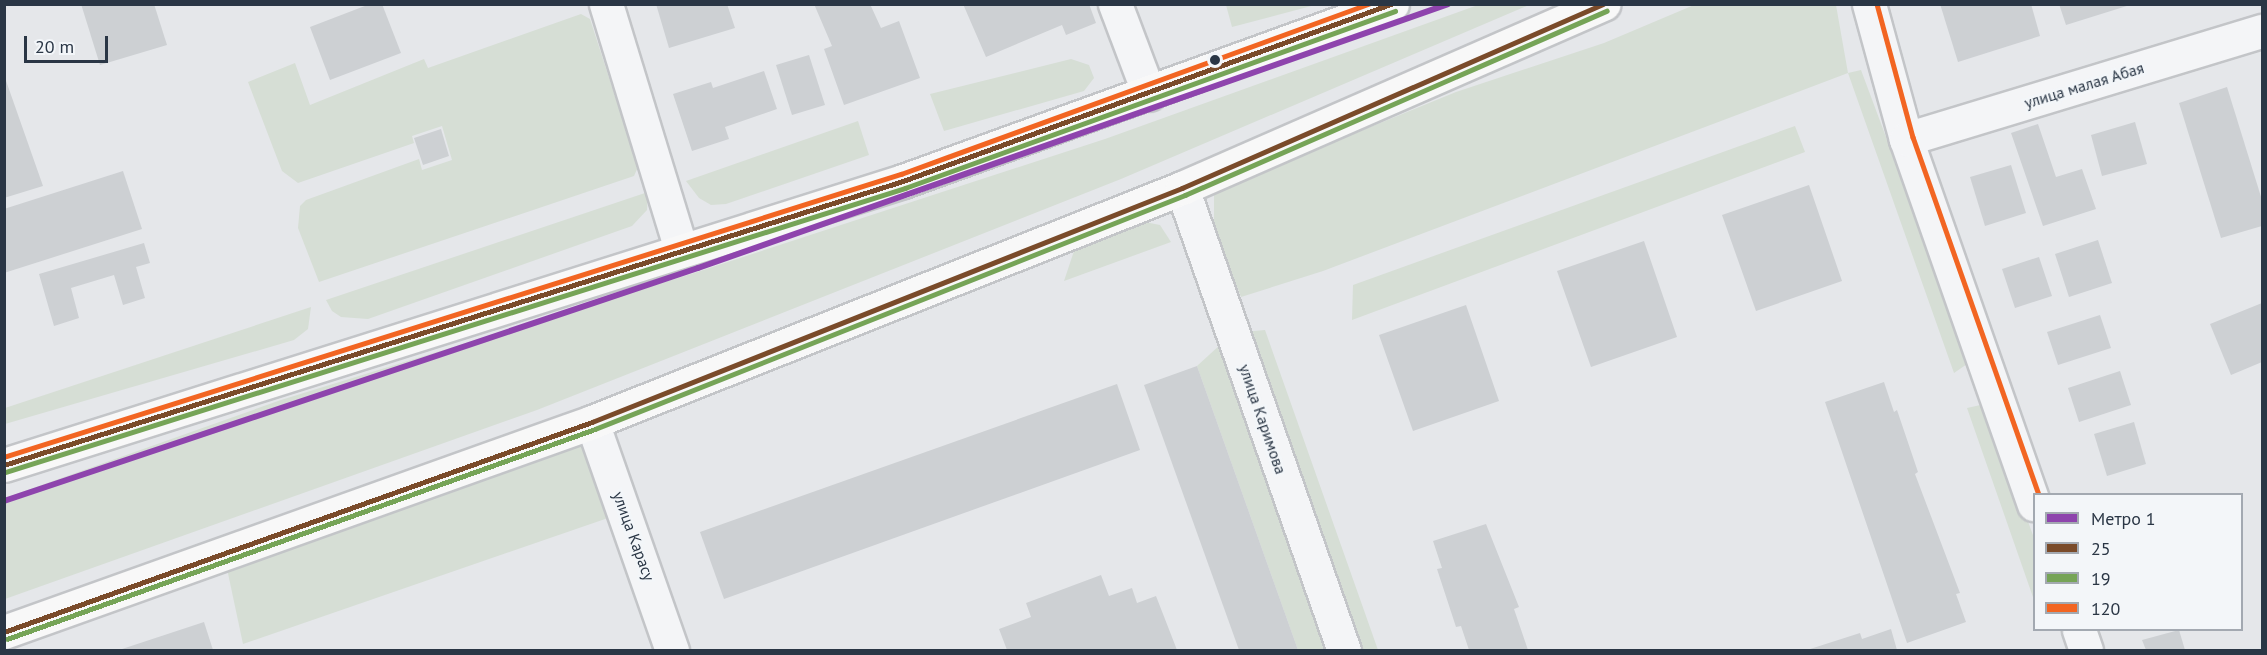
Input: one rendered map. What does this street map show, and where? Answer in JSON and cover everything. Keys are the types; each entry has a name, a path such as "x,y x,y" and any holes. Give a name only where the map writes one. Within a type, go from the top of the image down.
{"main road":[{"path":"4,465 681,249 903,181 1149,94 1392,4"},
{"path":"4,632 592,422 1182,188 1604,4"}],"street":[{"path":"606,4 681,249"},
{"path":"1115,4 1149,94"},
{"path":"1869,4 1906,140 2033,501"},
{"name":"улица малая Абая","path":"1906,140 2262,31"},
{"name":"улица Каримова","path":"1182,188 1344,651"},
{"name":"улица Карасу","path":"592,422 672,651"},
{"path":"2079,631 2086,651"}],"shaded area":[{"path":"1226,4 1315,5 1232,27"},
{"path":"1478,5 1529,5 1121,179 537,410 5,599 5,498 281,400 691,274 1105,139"},
{"path":"1694,5 1836,5 1848,73 1323,271 1241,297 1214,228 1214,191 1456,92 1604,43"},
{"path":"581,14 590,19 638,167 634,176 319,282 298,228 300,206 306,200 419,159 422,170 452,160 442,126 412,136 414,143 298,183 282,171 248,82 295,63 310,105 424,59 428,68"},
{"path":"1071,59 1089,65 1094,78 1084,91 944,131 930,94"},
{"path":"1861,70 1970,362 1954,373 1848,73"},
{"path":"858,121 869,155 726,204 711,205 699,198 686,181"},
{"path":"1795,126 1805,152 1352,320 1353,285"},
{"path":"648,192 647,210 632,226 368,319 341,317 332,311 326,300"},
{"path":"1145,222 1160,225 1171,242 1064,281 1074,251"},
{"path":"311,307 308,329 294,340 5,424 5,408"},
{"path":"1265,330 1378,650 1298,650 1197,366 1233,333"},
{"path":"1985,404 2033,535 2033,597 1967,408"},
{"path":"578,434 592,451 608,518 243,644 226,564"}],"building":[{"path":"81,4 154,4 167,45 100,65"},
{"path":"370,4 382,4 401,53 330,80 310,27"},
{"path":"656,4 727,4 735,28 669,48"},
{"path":"814,4 870,4 881,28 899,21 920,78 844,105 824,49 832,46"},
{"path":"963,4 1089,4 1096,23 1066,35 1062,25 986,57"},
{"path":"1940,4 2031,4 2040,36 1958,62"},
{"path":"2059,4 2130,4 2130,5 2066,25"},
{"path":"809,55 825,105 792,115 776,65"},
{"path":"764,71 777,109 725,127 729,139 692,151 673,94 711,82 713,88"},
{"path":"4,75 43,186 4,198"},
{"path":"2227,87 2262,200 2262,226 2221,238 2179,103"},
{"path":"2135,122 2147,164 2102,176 2091,135"},
{"path":"2038,124 2056,177 2082,169 2096,209 2043,226 2011,133"},
{"path":"441,129 449,156 423,165 414,138"},
{"path":"2011,165 2026,213 1985,226 1970,177"},
{"path":"123,171 142,229 4,273 4,209"},
{"path":"1809,185 1842,281 1756,311 1722,215"},
{"path":"2098,240 2112,283 2069,297 2055,254"},
{"path":"1644,241 1677,337 1591,367 1557,271"},
{"path":"144,243 150,263 136,267 145,298 123,305 114,275 71,288 79,318 54,326 39,274"},
{"path":"2039,257 2052,296 2015,308 2002,269"},
{"path":"2262,303 2262,362 2231,375 2210,324"},
{"path":"1466,305 1499,401 1413,431 1379,335"},
{"path":"2100,315 2111,348 2058,365 2047,332"},
{"path":"1197,366 1298,650 1239,650 1144,385"},
{"path":"2120,371 2131,405 2079,422 2068,388"},
{"path":"1884,382 1894,412 1897,410 1918,472 1915,474 1960,593 1956,594 1966,622 1907,643 1825,402"},
{"path":"1117,384 1140,450 724,599 700,532"},
{"path":"2134,422 2146,464 2107,476 2094,434"},
{"path":"1486,524 1519,607 1514,609 1528,650 1469,650 1461,626 1456,627 1437,569 1442,568 1433,541"},
{"path":"1101,575 1109,596 1132,588 1137,603 1156,596 1177,650 1007,650 999,629 1031,617 1026,603"},
{"path":"204,622 213,650 119,650"},
{"path":"1891,629 1897,650 1807,650 1860,633 1862,639"},
{"path":"2179,631 2185,650 2146,650 2142,640"}],"metro line":[{"name":"1","path":"4,501 698,268 1448,4"}],"transit line":[{"name":"120","path":"4,457 901,174 1369,4"},
{"name":"25","path":"4,465 903,181 1391,4"},
{"name":"25","path":"4,632 592,422 1182,188 1603,4"},
{"name":"120","path":"1877,4 1913,137 2039,493"},
{"name":"19","path":"6,472 905,188 1395,11"},
{"name":"19","path":"7,639 595,429 1185,195 1607,11"}]}
